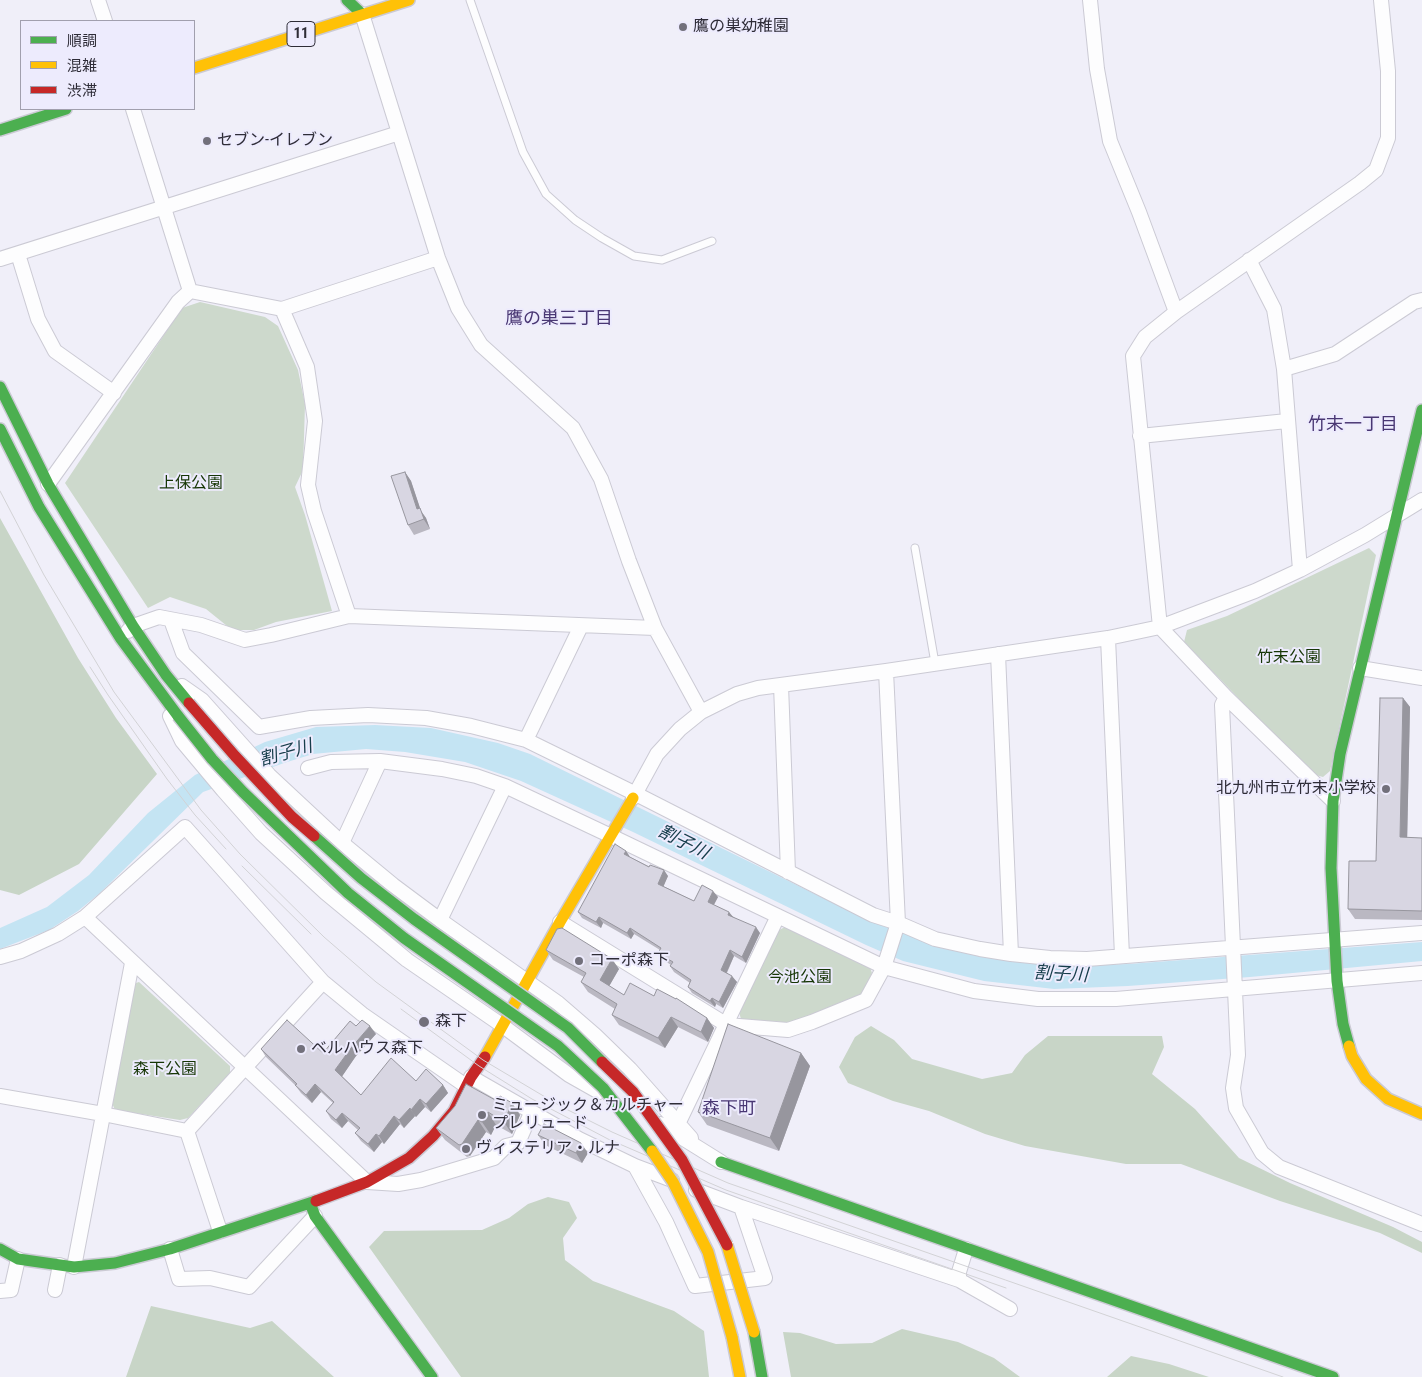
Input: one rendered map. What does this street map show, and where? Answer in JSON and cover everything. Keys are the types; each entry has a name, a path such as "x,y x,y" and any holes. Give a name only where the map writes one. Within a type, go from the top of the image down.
{"street":[{"path":"98,0 105,20"},
{"path":"347,0 362,14 438,258 458,308 482,345 573,428 601,479 629,561 655,628 701,712"},
{"name":"11","path":"195,68 409,0"},
{"path":"1090,0 1097,69 1110,141 1176,312"},
{"path":"1333,801 1226,697 1160,627 1133,356 1145,337 1176,312 1376,170 1388,138 1388,71 1381,0"},
{"path":"0,130 63,110"},
{"path":"133,110 190,291"},
{"path":"0,259 399,133"},
{"path":"18,254 38,318 55,351 114,393"},
{"path":"190,291 282,309 438,258"},
{"path":"1249,260 1274,309 1284,369 1300,570"},
{"path":"48,484 178,302 190,291"},
{"path":"1284,369 1335,354 1414,302 1422,300"},
{"path":"282,309 307,367 316,422 308,485 349,616"},
{"path":"0,388 48,484 133,626 166,675 235,756 292,817 354,872 414,919 568,1028 633,1092 682,1160 726,1242 754,1332 762,1377"},
{"path":"1422,410 1340,754 1333,801 1331,868 1337,977 1343,1024 1352,1056 1366,1079 1388,1099 1422,1114"},
{"path":"1140,436 1287,421"},
{"path":"0,429 39,507 121,639 160,693 212,759 243,792 348,893 404,938 558,1046 603,1088 641,1135 673,1182 708,1252 732,1337 740,1377"},
{"path":"0,1249 18,1259 67,1266 115,1263 170,1249 310,1203 368,1182 408,1158 433,1136 454,1111 469,1081 503,1026 560,922 635,796 657,754 701,712 737,694 758,688 1108,638 1160,627 1255,591 1300,570 1422,500"},
{"path":"121,639 133,626 159,617 201,625 245,640 271,636 349,616 655,628"},
{"path":"171,620 183,653 259,726 311,718 359,716 426,718 471,726 526,740 873,915 935,939 1011,954 1068,959 1232,950 1422,933"},
{"path":"526,740 582,626"},
{"path":"1108,638 1122,956"},
{"path":"998,654 1011,954"},
{"path":"1360,668 1422,678"},
{"path":"560,922 726,1025 788,1030 866,1000 885,965 897,925 886,671"},
{"path":"166,675 202,700 269,775 342,843 393,885 440,920 528,980 596,1035 630,1069 692,1139 721,1162"},
{"path":"781,685 788,872"},
{"path":"160,693 182,741 198,761 261,833 326,894 407,960 503,1026 569,1075 665,1127 721,1162 1333,1377"},
{"path":"1226,697 1222,705 1238,1056 1233,1088 1236,1108 1262,1153 1279,1167 1422,1224"},
{"path":"342,843 380,761"},
{"path":"308,768 331,762 380,761 442,769 476,776 613,832 778,916 885,965 974,991 1038,998 1116,999 1337,977 1422,973"},
{"path":"440,920 504,786"},
{"path":"0,958 21,951 58,934 85,917 185,827 323,982 362,1014 469,1081 635,1166 741,1207 959,1280 1010,1309"},
{"path":"678,1124 778,916"},
{"path":"85,917 368,1182 398,1184 421,1180 494,1158 506,1146 518,1143 531,1113"},
{"path":"56,1290 67,1266 103,1114 132,963"},
{"path":"187,1131 323,982"},
{"path":"0,1096 187,1131"},
{"path":"187,1131 220,1231"},
{"path":"635,1166 666,1222 695,1286 765,1278 741,1207"},
{"path":"310,1203 315,1216 432,1377"},
{"path":"170,1249 179,1279 210,1278 249,1287 315,1216"},
{"path":"959,1280 959,1272 966,1249"},
{"path":"0,1291 11,1290 18,1259"}],"lane":[{"path":"470,0 523,152 546,194 575,220 634,256 662,260 712,241"},
{"path":"915,548 935,663"}],"green space":[{"name":"上保公園","path":"200,302 265,317 278,326 298,370 305,404 303,470 295,487 305,515 332,611 276,622 254,630 232,630 206,609 170,597 148,608 65,483 182,308"},
{"path":"0,518 78,658 116,718 157,774 79,864 19,895 0,890"},
{"name":"竹末公園","path":"1369,548 1376,555 1330,771 1323,777 1312,774 1184,642 1187,630 1227,616"},
{"name":"今池公園","path":"785,927 870,967 872,973 864,993 795,1023 741,1019 739,1012 779,930"},
{"name":"森下公園","path":"139,982 230,1066 230,1073 188,1118 180,1120 115,1110 112,1103 133,984"},
{"path":"871,1026 894,1040 912,1059 982,1079 1012,1073 1025,1055 1048,1036 1162,1036 1164,1047 1152,1074 1195,1109 1239,1158 1290,1183 1393,1227 1422,1242 1422,1253 1380,1233 1280,1201 1181,1164 1126,1164 1025,1146 985,1134 929,1111 893,1101 848,1083 839,1067 855,1037"},
{"path":"548,1197 569,1202 577,1218 563,1238 565,1260 593,1281 674,1311 704,1331 709,1377 461,1377 369,1247 384,1231 482,1230 509,1218 528,1204"},
{"path":"151,1306 250,1328 272,1321 334,1377 126,1377"},
{"path":"902,1329 958,1342 994,1358 1020,1377 791,1377 783,1332 800,1333 836,1344 872,1343"},
{"path":"1131,1356 1169,1364 1209,1377 1107,1377"}],"water":[{"name":"割子川","path":"375,725 431,728 498,743 530,754 872,922 947,949 1001,960 1060,966 1129,964 1422,942 1422,961 1128,986 1054,989 984,981 903,961 866,945 633,832 521,781 465,762 405,752 366,749 313,754 203,792 100,893 78,911 49,930 0,949 0,928 47,907 89,875 148,813 195,775 265,742 316,727"}],"building":[{"path":"405,472 417,509 420,508 424,519 408,525 391,476"},
{"path":"1380,698 1403,698 1400,837 1422,838 1422,911 1348,909 1349,861 1376,861"},
{"path":"615,844 626,851 624,854 649,867 650,865 664,870 658,884 694,901 702,885 713,891 708,902 729,912 728,915 756,927 742,957 730,950 721,970 732,976 719,1002 712,998 710,1001 688,987 691,980 670,966 673,962 658,953 661,948 630,928 627,933 599,917 596,922 578,912"},
{"path":"562,928 612,959 600,980 624,995 630,983 654,996 657,989 676,998 707,1018 701,1032 671,1017 658,1038 612,1015 617,1004 581,982 586,973 546,950 557,929"},
{"path":"287,1020 323,1053 350,1021 356,1026 362,1020 370,1026 335,1070 361,1095 391,1058 416,1081 426,1069 443,1085 426,1104 420,1099 399,1120 394,1116 379,1136 376,1134 368,1144 355,1133 360,1128 342,1113 336,1120 326,1111 334,1102 315,1084 306,1095 261,1049"},
{"path":"728,1024 801,1053 770,1138 698,1112"},
{"path":"466,1084 497,1101 500,1096 512,1103 504,1122 488,1112 482,1122 478,1120 462,1144 459,1145 436,1128 455,1106"},
{"path":"544,1124 581,1143 576,1153 538,1135"}],"tram line":[{"path":"0,491 44,575 114,692 201,810 240,854 324,937 376,982 483,1060 562,1107 612,1132 728,1183 1283,1377"},
{"path":"90,667 167,779 195,815 226,849"},
{"path":"242,866 311,934"},
{"path":"401,1009 479,1066 532,1099 608,1139 726,1190 1006,1288"}],"traffic: fast":[{"path":"347,0 362,14"},
{"path":"0,130 63,110"},
{"path":"0,387 48,484 133,626 166,675 189,703"},
{"path":"1349,1046 1343,1024 1337,981 1331,868 1333,801 1340,754 1422,410"},
{"path":"0,429 39,507 121,639 178,716"},
{"path":"178,716 212,759 243,792 348,893 404,938 558,1046 603,1088 652,1151"},
{"path":"314,836 361,878 414,919 568,1028 602,1062"},
{"path":"721,1162 1333,1377"},
{"path":"0,1249 18,1259 74,1267 115,1263 170,1249 316,1201"},
{"path":"310,1203 315,1216 432,1377"},
{"path":"754,1332 762,1377"}],"traffic: slow":[{"path":"195,68 409,0"},
{"path":"485,1057 560,922 633,798"},
{"path":"1349,1046 1352,1056 1366,1079 1388,1099 1422,1114"},
{"path":"652,1151 673,1182 708,1252 732,1337"},
{"path":"727,1245 754,1332"},
{"path":"732,1337 740,1377"}],"traffic: jam":[{"path":"189,703 292,817 314,836"},
{"path":"316,1201 367,1182 409,1158 433,1136 454,1111 471,1077 485,1057"},
{"path":"602,1062 633,1092 682,1160 727,1245"}],"place":[{"name":"鷹の巣幼稚園","path":"683,27"},
{"name":"セブン-イレブン","path":"207,141"},
{"name":"北九州市立竹末小学校","path":"1386,789"},
{"name":"コーポ森下","path":"579,961"},
{"name":"森下","path":"424,1022"},
{"name":"ベルハウス森下","path":"301,1049"},
{"name":"ミュージック＆カルチャー プレリュード","path":"482,1115"},
{"name":"ヴィステリア・ルナ","path":"466,1149"}],"district":[{"name":"鷹の巣三丁目","path":"559,319"},
{"name":"竹末一丁目","path":"1353,425"},
{"name":"森下町","path":"729,1109"}]}
